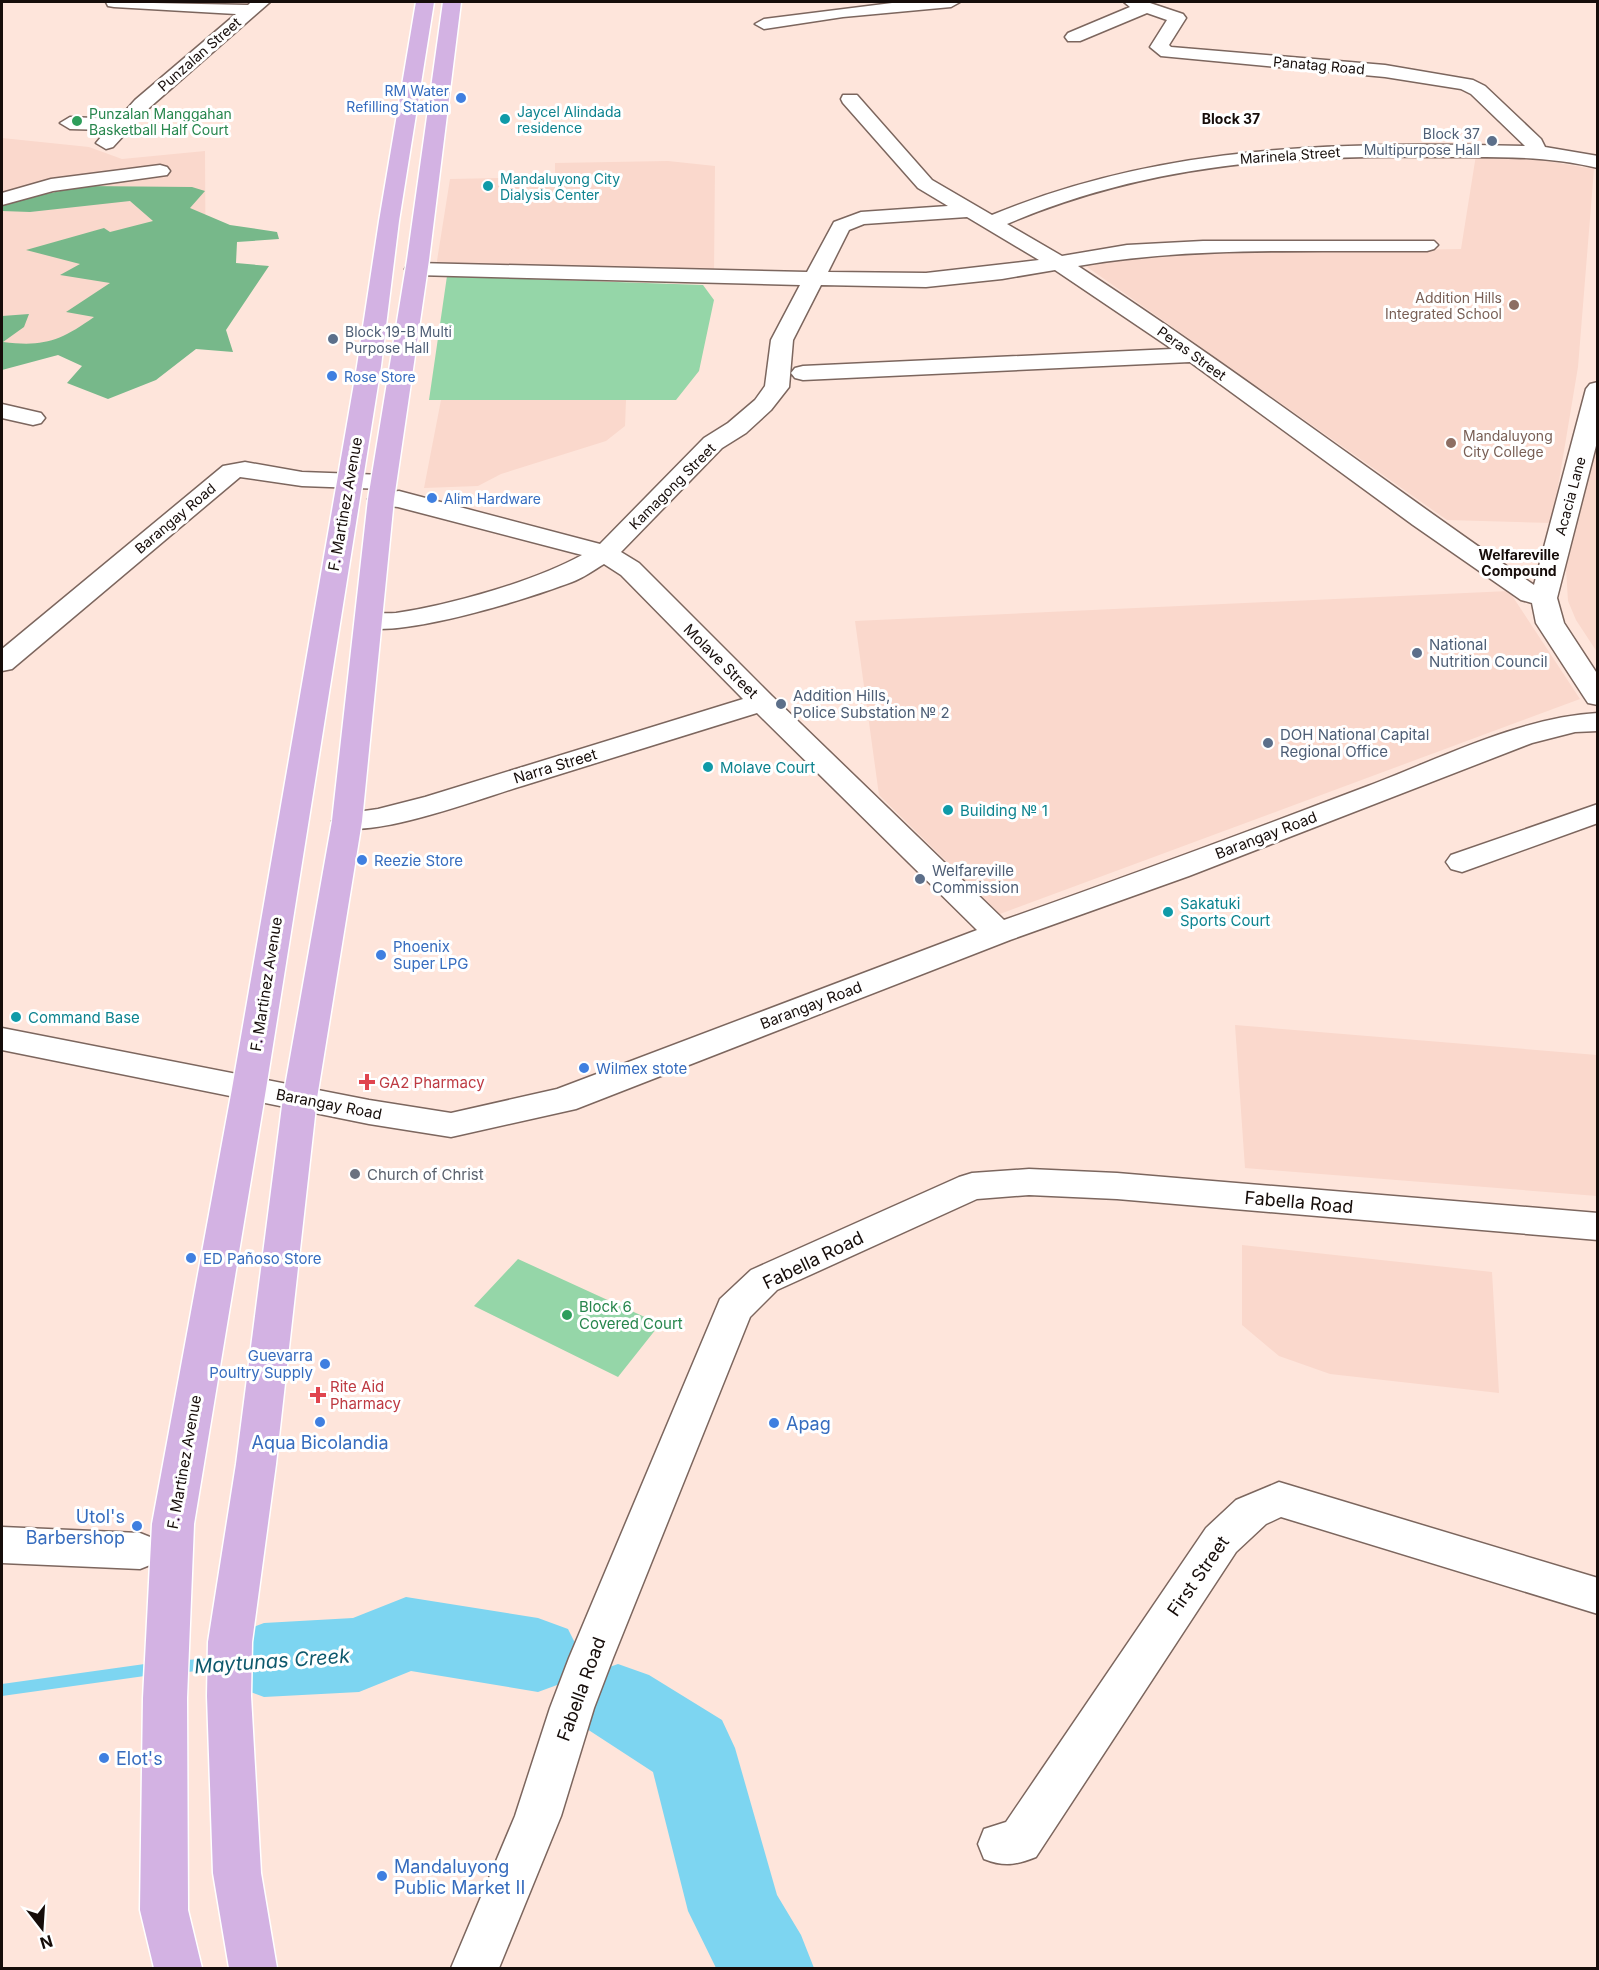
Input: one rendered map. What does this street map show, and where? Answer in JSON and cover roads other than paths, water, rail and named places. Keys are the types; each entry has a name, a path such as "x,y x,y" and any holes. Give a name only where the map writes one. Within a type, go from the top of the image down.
{"main road":[{"name":"F. Martinez Avenue","path":"178,1968 164,1910 165,1698 173,1524 249,1089 425,2"},
{"path":"253,1968 237,1873 229,1696 230,1642 256,1464 300,1098 347,821 382,491 416,273 452,2"},
{"path":"382,277 416,273"}],"street":[{"path":"114,2 256,6"},
{"path":"764,24 843,12 951,2"},
{"path":"1074,37 1139,4"},
{"name":"Panatag Road","path":"1139,4 1177,18 1159,47 1167,52 1385,71 1466,84 1478,90 1534,143 1537,150"},
{"name":"Punzalan Street","path":"106,143 142,104 256,6"},
{"name":"Peras Street","path":"850,99 925,184 1057,262 1195,355 1422,520 1530,594 1544,598"},
{"path":"70,123 123,125"},
{"name":"Marinela Street","path":"991,223 1046,198 1078,188 1133,175 1217,162 1349,151 1537,150 1598,162"},
{"path":"2,199 60,183 160,171"},
{"name":"Kamagong Street","path":"369,621 395,621 454,609 564,576 604,553 658,502 713,443 744,422 777,387 782,340 792,316 841,225 861,218 968,211"},
{"path":"416,273 691,278 815,276 894,279 964,278 1127,251 1203,247 1427,245"},
{"path":"803,373 1195,355"},
{"name":"Acacia Lane","path":"1544,598 1598,389"},
{"path":"2,411 33,418"},
{"name":"Barangay Road","path":"2,663 232,471 245,469 302,479 349,481 382,491"},
{"name":"Molave Street","path":"382,491 399,499 604,553 630,569 762,702 895,829 999,933"},
{"path":"1544,598 1550,623 1598,697"},
{"name":"Narra Street","path":"347,821 378,818 436,803 762,702"},
{"name":"Barangay Road","path":"2,1039 249,1089 451,1125 564,1100 999,933 1178,869 1522,737 1564,725 1598,722"},
{"path":"1462,862 1598,813"},
{"name":"Fabella Road","path":"476,1968 538,1816 572,1708 591,1658 734,1309 764,1280 972,1186 1029,1182 1117,1186 1598,1227"},
{"name":"First Street","path":"1001,1844 1019,1842 1221,1540 1251,1512 1279,1499 1598,1596"},
{"path":"2,1545 140,1551"}],"waterway":[{"name":"Maytunas Creek","path":"264,1660 359,1655 406,1634 538,1655"},
{"name":"Maytunas Creek","path":"238,1662 264,1660"},
{"name":"Maytunas Creek","path":"175,1667 222,1663"},
{"name":"Maytunas Creek","path":"2,1690 159,1668"},
{"name":"Maytunas Creek","path":"618,1702 691,1748 735,1911 767,1968"}],"place":[{"name":"RM Water Refilling Station","path":"461,98"},
{"name":"Jaycel Alindada residence","path":"505,119"},
{"name":"Punzalan Manggahan Basketball Half Court","path":"77,121"},
{"name":"Block 37 Multipurpose Hall","path":"1492,141"},
{"name":"Mandaluyong City Dialysis Center","path":"488,186"},
{"name":"Addition Hills Integrated School","path":"1514,305"},
{"name":"Block 19-B Multi Purpose Hall","path":"333,339"},
{"name":"Rose Store","path":"332,376"},
{"name":"Mandaluyong City College","path":"1451,443"},
{"name":"Alim Hardware","path":"432,498"},
{"name":"National Nutrition Council","path":"1417,653"},
{"name":"Addition Hills, Police Substation № 2","path":"781,704"},
{"name":"DOH National Capital Regional Office","path":"1268,743"},
{"name":"Molave Court","path":"708,767"},
{"name":"Building № 1","path":"948,810"},
{"name":"Reezie Store","path":"362,860"},
{"name":"Welfareville Commission","path":"920,879"},
{"name":"Sakatuki Sports Court","path":"1168,912"},
{"name":"Phoenix Super LPG","path":"381,955"},
{"name":"Command Base","path":"16,1017"},
{"name":"Wilmex stote","path":"584,1068"},
{"name":"GA2 Pharmacy","path":"367,1082"},
{"name":"Church of Christ","path":"355,1174"},
{"name":"ED Pañoso Store","path":"191,1258"},
{"name":"Block 6 Covered Court","path":"567,1315"},
{"name":"Guevarra Poultry Supply","path":"325,1364"},
{"name":"Rite Aid Pharmacy","path":"318,1395"},
{"name":"Aqua Bicolandia","path":"320,1422"},
{"name":"Apag","path":"774,1423"},
{"name":"Utol's Barbershop","path":"137,1526"},
{"name":"Elot's","path":"104,1758"},
{"name":"Mandaluyong Public Market II","path":"382,1876"}],"district":[{"name":"Block 37","path":"1231,118"},
{"name":"Welfareville Compound","path":"1519,562"}]}
